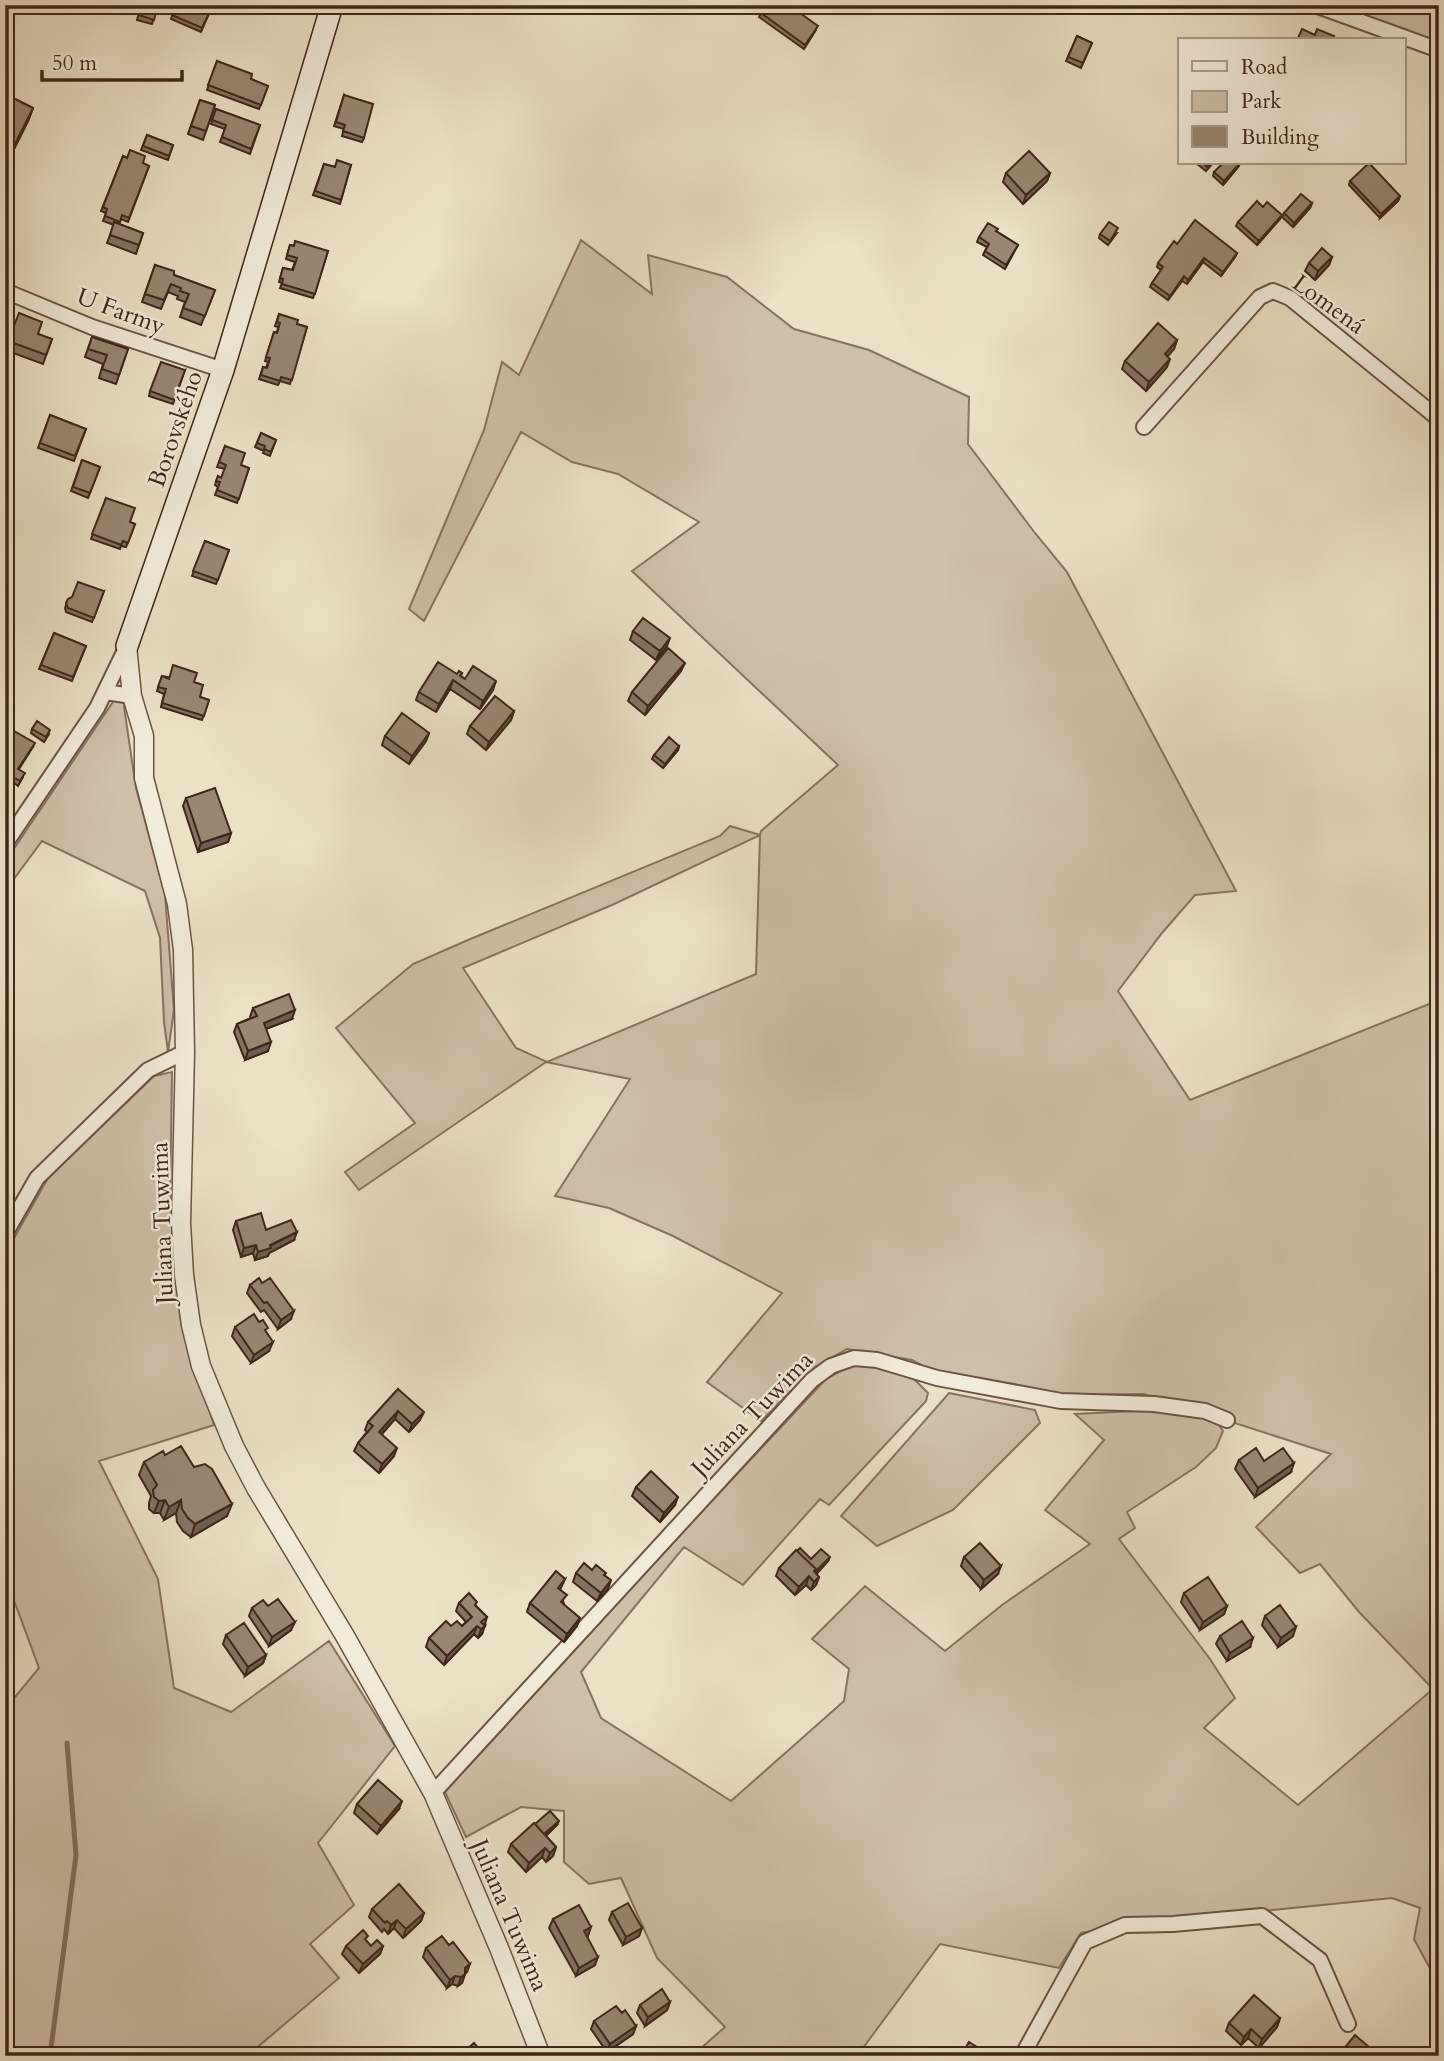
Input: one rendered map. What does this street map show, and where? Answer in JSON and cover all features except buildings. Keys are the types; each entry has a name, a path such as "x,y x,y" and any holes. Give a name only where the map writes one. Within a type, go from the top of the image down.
{"main road":[{"name":"Borovského","path":"127,646 223,370 332,5"}],"street":[{"path":"1315,5 1406,38"},
{"path":"1406,38 1439,50"},
{"name":"U Farmy","path":"5,291 92,327 223,370"},
{"name":"Lomená","path":"1144,427 1260,296 1273,291 1290,298 1439,419"},
{"name":"Borovského","path":"5,844 97,708 127,646"},
{"name":"Juliana Tuwima","path":"127,646 132,695 144,736 144,778 177,904 183,950 185,1052 181,1223 189,1312 201,1366 234,1446 256,1488 345,1636 433,1793 499,1948 541,2056"},
{"path":"104,692 132,695"},
{"path":"5,1234 37,1178 148,1070 185,1052"},
{"name":"Juliana Tuwima","path":"433,1793 813,1380 831,1366 854,1358 877,1360 937,1378 1061,1401 1154,1404 1205,1410 1227,1420"},
{"path":"1022,2056 1085,1942 1125,1925 1173,1924 1262,1916 1320,1960 1348,2024"}],"green space":[{"path":"1315,5 1439,5 1439,49"},
{"path":"581,240 652,294 648,255 727,277 794,329 869,350 969,397 968,444 1067,572 1236,891 1195,895 1118,991 1190,1100 1439,1000 1439,1985 1414,1939 1420,1908 1392,1898 1125,1925 1081,1933 1059,1968 940,1944 857,2056 692,2056 725,2027 657,1958 621,1878 589,1884 564,1862 564,1811 521,1807 466,1837 445,1792 826,1379 855,1363 910,1375 928,1393 926,1401 829,1505 820,1499 743,1585 684,1547 581,1672 601,1718 731,1801 844,1701 849,1669 812,1639 865,1586 945,1651 1002,1605 1090,1544 1045,1510 1104,1440 1075,1414 1159,1410 1208,1414 1144,1394 1046,1395 938,1374 912,1360 847,1349 815,1367 761,1421 707,1382 782,1293 673,1236 609,1208 555,1196 630,1079 546,1062 359,1190 345,1172 415,1123 336,1028 413,964 720,836 730,826 760,835 761,831 838,765 632,571 699,522 618,474 572,462 521,432 424,621 409,609 484,430 502,362 519,375","holes":["760,835 756,974 547,1062 516,1048 463,968 612,905","1213,1416 1331,1454 1256,1527 1300,1573 1320,1564 1359,1612 1433,1689 1298,1805 1204,1728 1235,1698 1210,1659 1119,1539 1135,1528 1127,1512 1196,1467 1216,1448 1223,1431"]},
{"path":"125,684 124,707 136,788 165,895 174,1010 168,1052 160,938 145,891 42,841 5,891 5,862"},
{"path":"172,1072 170,1206 181,1322 214,1425 99,1461 158,1579 174,1688 231,1712 329,1641 395,1746 318,1843 354,1905 310,1944 339,1978 247,2056 5,2056 5,1709 39,1668 5,1576 5,1254 48,1178 154,1076"},
{"path":"949,1393 1035,1410 1040,1423 953,1510 877,1546 841,1516"}],"waterway":[{"path":"50,2056 76,1855 67,1743"}]}
